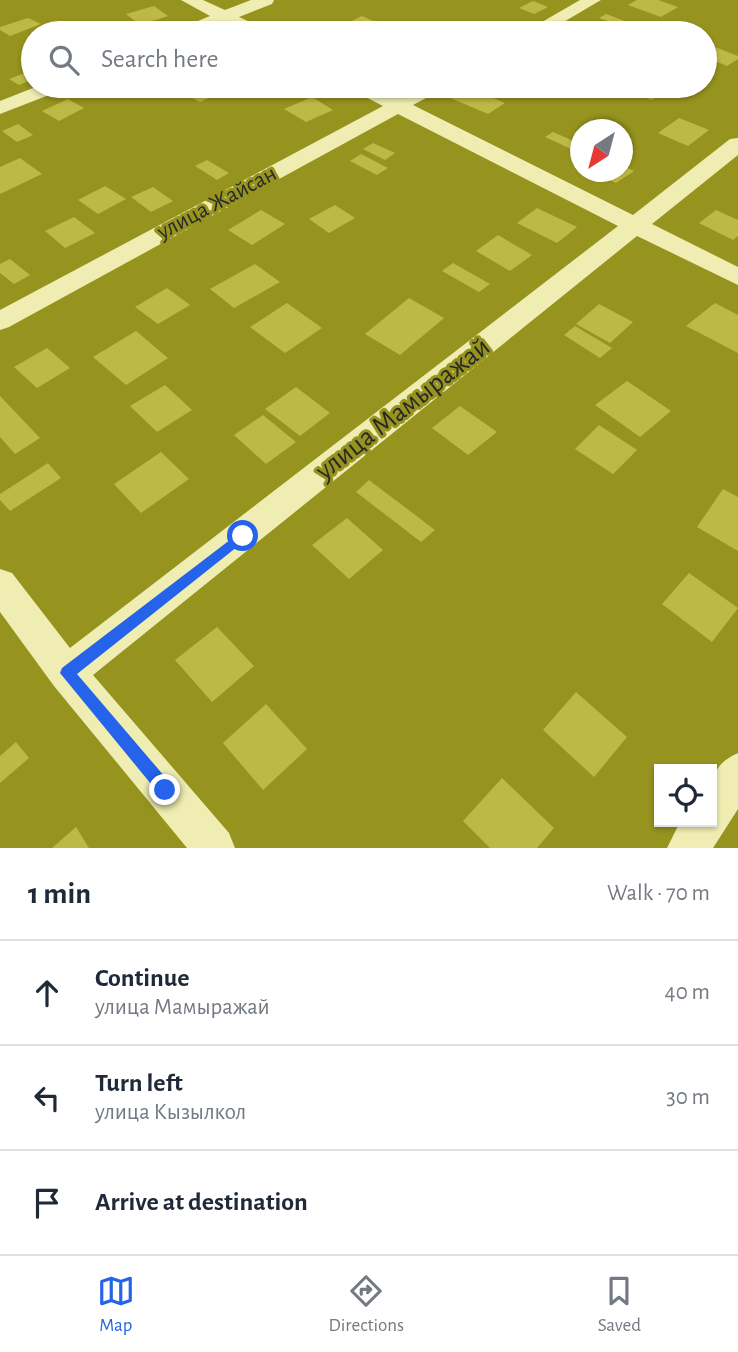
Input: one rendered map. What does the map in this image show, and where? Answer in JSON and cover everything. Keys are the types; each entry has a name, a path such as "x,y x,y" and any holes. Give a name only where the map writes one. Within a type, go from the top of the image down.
{"street":[{"path":"189,0 235,21"},
{"path":"214,21 266,0"},
{"path":"554,21 593,0"},
{"path":"0,108 25,98"},
{"path":"382,98 738,277"},
{"name":"улица Жайсан","path":"0,321 412,98"},
{"name":"улица Мамыражай","path":"67,673 637,227 738,144"},
{"path":"0,584 67,673 214,848"},
{"path":"717,804 738,773"},
{"path":"688,848 702,827"}],"building":[{"path":"637,0 658,0 678,7 661,17 628,5"},
{"path":"533,1 548,7 534,14 519,8"},
{"path":"154,6 168,16 152,21 135,21 126,14"},
{"path":"606,14 625,21 607,21 599,18"},
{"path":"362,16 373,21 352,21"},
{"path":"28,18 34,21 21,21 21,32 10,36 0,30 0,27"},
{"path":"717,48 738,56 738,59 727,66 717,62"},
{"path":"21,74 21,84 19,85 9,79"},
{"path":"193,98 209,98 200,102"},
{"path":"314,98 333,110 306,122 284,109"},
{"path":"450,98 494,98 505,103 488,114"},
{"path":"68,99 84,108 59,121 42,111"},
{"path":"679,118 709,130 688,146 658,133"},
{"path":"18,124 33,135 17,142 2,131"},
{"path":"553,132 570,140 570,148 545,137"},
{"path":"373,143 395,153 385,160 363,149"},
{"path":"361,154 388,168 377,175 350,161"},
{"path":"20,158 42,174 0,194 0,167"},
{"path":"207,160 229,173 217,180 195,166"},
{"path":"105,186 126,199 98,214 78,200"},
{"path":"153,187 173,201 151,212 131,197"},
{"path":"335,205 355,218 329,233 309,219"},
{"path":"537,208 577,227 557,243 517,223"},
{"path":"261,210 285,224 252,245 228,230"},
{"path":"716,210 738,220 738,236 733,240 699,223"},
{"path":"74,217 95,233 65,248 45,231"},
{"path":"498,235 532,255 510,271 476,251"},
{"path":"10,259 30,275 14,284 0,273 0,264"},
{"path":"453,263 490,284 479,292 442,271"},
{"path":"255,264 280,282 234,308 210,289"},
{"path":"167,288 190,305 158,324 135,307"},
{"path":"409,298 444,318 400,355 365,334"},
{"path":"287,303 322,328 285,353 250,327"},
{"path":"715,303 738,315 738,353 686,326"},
{"path":"599,304 633,322 610,343 576,324"},
{"path":"575,326 612,348 600,358 564,335"},
{"path":"136,331 168,358 126,385 93,357"},
{"path":"47,348 70,368 37,388 14,367"},
{"path":"627,381 671,411 640,437 595,405"},
{"path":"165,385 192,410 157,432 130,406"},
{"path":"296,387 330,413 300,436 265,409"},
{"path":"0,396 40,438 15,454 0,437"},
{"path":"460,406 497,432 468,455 432,428"},
{"path":"263,415 296,442 266,464 234,435"},
{"path":"599,425 637,450 613,474 575,449"},
{"path":"161,452 189,479 141,513 114,484"},
{"path":"48,463 61,478 10,511 0,500 0,494"},
{"path":"369,480 435,530 421,542 356,492"},
{"path":"723,489 738,497 738,551 697,527"},
{"path":"347,518 383,550 349,579 312,545"},
{"path":"689,573 738,608 712,642 662,604"},
{"path":"217,627 254,666 212,702 175,660"},
{"path":"576,692 627,737 594,777 543,730"},
{"path":"266,704 307,749 263,790 223,743"},
{"path":"16,742 29,758 0,783 0,756"},
{"path":"502,778 554,828 537,848 490,848 463,821"},
{"path":"76,827 89,848 52,848"}],"route":[{"path":"165,790 67,673 243,536"}]}
